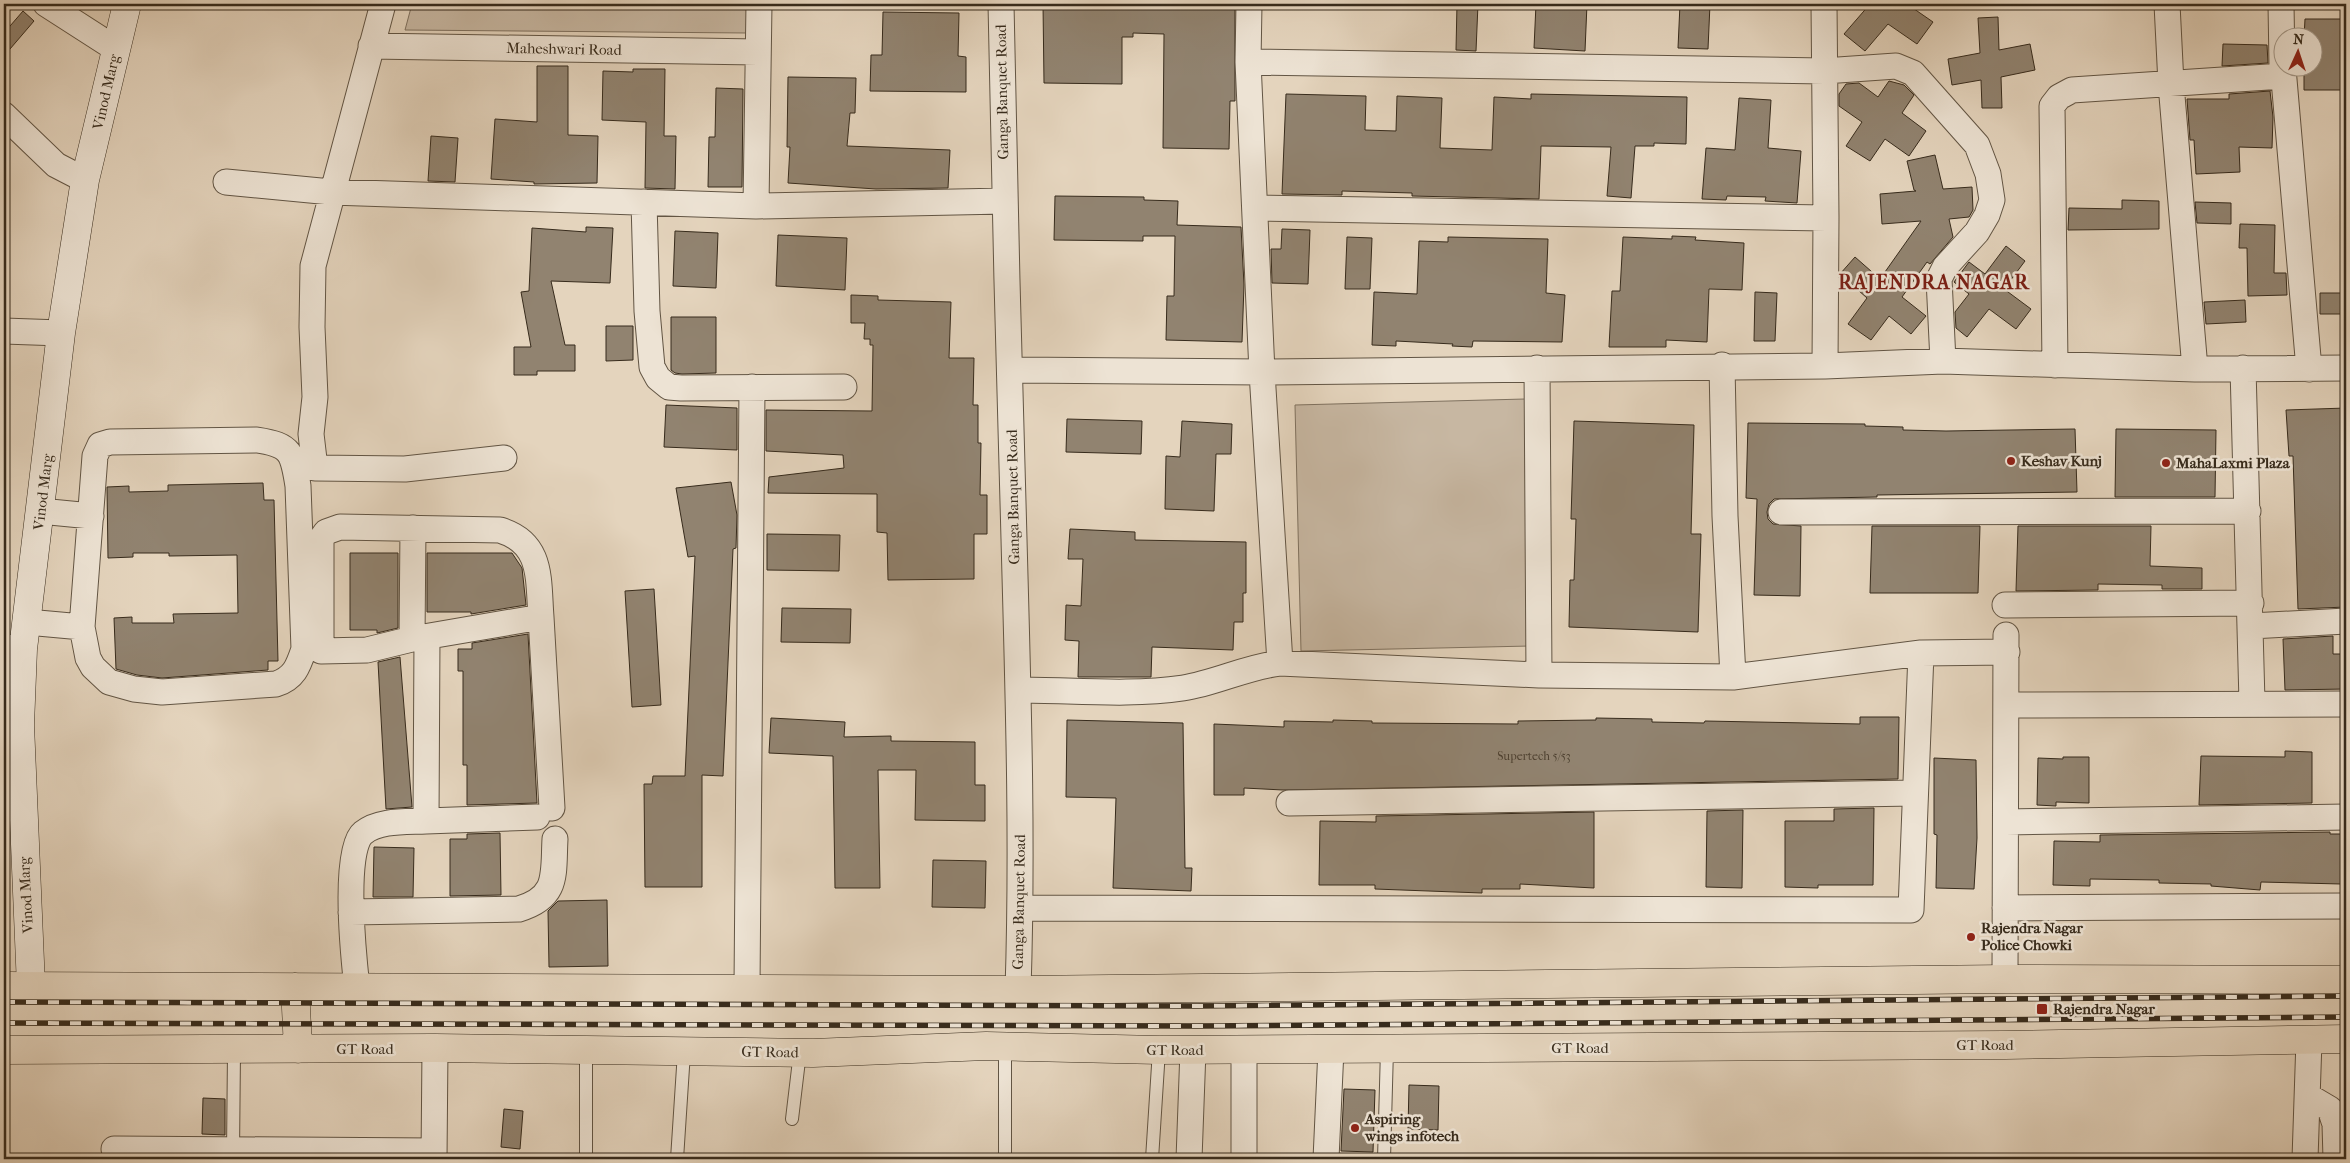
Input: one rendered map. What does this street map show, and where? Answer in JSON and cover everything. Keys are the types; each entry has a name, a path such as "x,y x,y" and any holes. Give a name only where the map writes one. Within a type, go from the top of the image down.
{"highway":[{"path":"4,986 1018,990 2005,979 2346,980"},
{"path":"295,987 298,1049"},
{"name":"GT Road","path":"4,1050 234,1051 435,1048 800,1052 1005,1046 1244,1050 2005,1045 2346,1039"}],"street":[{"path":"46,4 116,49"},
{"name":"Vinod Marg","path":"31,986 21,754 13,648 27,622 61,333 85,180 127,4"},
{"path":"382,4 313,266 312,327 315,397 311,434 315,468 405,469 504,458"},
{"path":"756,206 759,4"},
{"name":"Ganga Banquet Road","path":"1001,4 1004,201 1018,690 1021,908 1018,990"},
{"path":"1249,4 1248,62 1262,372 1280,663"},
{"path":"1824,4 1825,366"},
{"path":"2167,4 2171,84 2195,368"},
{"path":"2281,4 2282,28"},
{"name":"Maheshwari Road","path":"371,46 758,52"},
{"path":"1248,62 1824,71 1896,66 1913,73 1976,145 1988,174 1992,200 1987,215 1977,232 1944,267 1939,280 1944,361"},
{"path":"2055,365 2052,106 2060,97 2072,90 2171,84 2272,71"},
{"path":"2284,78 2309,369"},
{"path":"4,114 56,165 85,180"},
{"path":"226,182 331,192 756,206 1004,201"},
{"path":"644,202 647,311 652,367 658,378 669,387 681,388 844,387"},
{"path":"1256,208 1826,218"},
{"path":"4,331 61,333"},
{"path":"1010,370 1262,372 1722,365 1825,366 1944,361 2195,368 2346,368"},
{"path":"1722,365 1725,516 1733,677"},
{"path":"1537,368 1539,675"},
{"path":"2243,368 2252,702"},
{"path":"747,988 752,387"},
{"path":"257,440 274,443 289,451 294,462 298,486 304,649 296,672 288,680 276,684 162,692 134,689 109,682 93,667 88,658 82,627 95,456 100,445 110,442 257,440"},
{"path":"40,511 91,516"},
{"path":"1781,512 2248,511"},
{"path":"357,988 351,936 351,912 353,867 361,834 374,826 544,813 542,617 532,550 514,534 500,530 340,527 326,532 321,539 321,651 367,650 419,638 542,617"},
{"path":"413,528 426,821"},
{"path":"2006,605 2251,614 2346,621"},
{"path":"27,622 82,627"},
{"path":"1018,690 1162,691 1186,687 1257,666 1280,663 1539,675 1733,677 2007,644 2005,979"},
{"path":"1021,908 1911,910 1921,653"},
{"path":"2006,705 2252,702 2346,704"},
{"path":"1289,803 1915,793"},
{"path":"2006,822 2346,817"},
{"path":"351,912 519,909 536,904 546,895 553,876 555,839"},
{"path":"2005,908 2346,906"},
{"path":"2304,1159 2315,1099 2308,1040"},
{"path":"114,1149 233,1155 434,1155 435,1048"},
{"path":"1326,1159 1331,1049"},
{"path":"1188,1159 1193,1050"},
{"path":"1244,1050 1244,1159"},
{"path":"2315,1099 2346,1100"},
{"path":"2315,1099 2330,1109 2335,1124 2336,1159"}],"lane":[{"path":"1005,1046 1006,1159"},
{"path":"1384,1159 1387,1049"},
{"path":"586,1050 586,1159"},
{"path":"1152,1159 1158,1050"},
{"path":"233,1155 234,1051"},
{"path":"677,1159 684,1052"},
{"path":"792,1119 800,1052"}],"shaded area":[{"path":"412,4 747,4 747,33 405,30"},
{"path":"1525,399 1531,646 1301,651 1295,405"}],"building":[{"path":"1043,4 1235,4 1235,101 1230,101 1229,149 1163,148 1164,34 1133,33 1133,37 1122,37 1122,84 1044,83"},
{"path":"1457,4 1478,4 1476,51 1456,50"},
{"path":"1536,4 1587,4 1585,51 1534,48"},
{"path":"1680,4 1710,4 1708,49 1678,48"},
{"path":"1870,4 1907,4 1933,22 1917,44 1888,24 1865,51 1844,34"},
{"path":"23,11 34,21 4,56 4,33"},
{"path":"883,12 959,13 958,56 966,57 966,92 870,91 871,55 882,55"},
{"path":"1998,17 1999,50 2030,44 2035,70 2001,77 2002,108 1982,108 1981,80 1952,85 1948,59 1980,53 1978,18"},
{"path":"2305,19 2346,19 2346,90 2304,90 2304,78 2322,78 2322,28 2305,28"},
{"path":"2223,44 2267,45 2268,63 2222,66"},
{"path":"537,66 568,66 568,135 598,136 597,183 534,184 534,182 491,179 495,119 537,122"},
{"path":"633,69 665,69 664,136 676,136 675,189 645,188 646,122 602,120 603,71 633,72"},
{"path":"788,77 856,78 855,113 850,113 847,146 950,150 948,188 876,189 788,183 790,147 787,147"},
{"path":"1889,81 1904,85 1914,95 1902,113 1926,131 1909,156 1885,139 1870,161 1846,146 1862,122 1839,106 1839,94 1846,84 1859,83 1878,97"},
{"path":"716,88 743,89 742,187 708,187 709,137 715,137"},
{"path":"2270,91 2273,117 2272,148 2239,147 2240,172 2196,174 2194,140 2190,140 2187,99 2229,99 2229,94"},
{"path":"1286,94 1366,96 1365,130 1396,131 1397,96 1442,98 1440,148 1492,150 1494,97 1531,99 1531,94 1687,97 1686,144 1654,143 1654,146 1635,146 1631,198 1607,196 1611,147 1541,146 1539,199 1412,196 1412,193 1342,191 1342,195 1282,194"},
{"path":"1739,98 1771,100 1768,148 1801,151 1797,203 1765,201 1766,197 1727,196 1726,200 1702,199 1706,148 1735,150"},
{"path":"431,136 458,138 455,182 428,181"},
{"path":"1935,155 1943,189 1972,187 1973,210 1969,217 1949,219 1953,237 1930,264 1927,262 1902,297 1926,316 1911,334 1889,316 1871,340 1848,324 1867,298 1840,274 1855,257 1880,279 1921,221 1882,224 1880,194 1916,191 1914,190 1907,161"},
{"path":"1055,196 1144,197 1144,200 1178,201 1177,225 1241,227 1244,285 1242,342 1166,340 1167,296 1174,296 1175,236 1143,236 1143,241 1054,240"},
{"path":"2122,200 2159,201 2159,229 2068,230 2069,208 2122,209"},
{"path":"2195,202 2231,203 2231,224 2197,223"},
{"path":"2240,224 2275,225 2274,273 2286,273 2287,295 2248,296 2247,248 2239,248"},
{"path":"586,227 613,228 610,283 551,281 565,345 575,345 575,371 537,371 537,375 514,375 514,347 531,347 521,292 529,291 532,228 586,232"},
{"path":"1282,229 1310,230 1308,284 1272,283 1271,249 1281,249"},
{"path":"675,231 718,233 716,288 673,286"},
{"path":"778,235 847,238 845,290 776,286"},
{"path":"1672,236 1696,237 1695,240 1744,243 1742,290 1709,289 1707,342 1666,340 1666,347 1609,347 1612,291 1620,291 1623,237 1672,239"},
{"path":"1347,237 1372,238 1370,289 1345,289"},
{"path":"1448,237 1548,239 1546,293 1565,295 1562,342 1473,341 1472,347 1396,341 1396,346 1372,345 1374,292 1417,294 1419,241 1448,242"},
{"path":"2006,246 2025,261 2004,289 2031,309 2016,329 1989,309 1967,337 1956,328 1955,312 1969,294 1954,282 1969,262 1985,274"},
{"path":"1755,292 1777,293 1775,341 1754,341"},
{"path":"2320,293 2346,293 2346,314 2320,314"},
{"path":"851,295 878,296 878,300 951,302 949,358 974,358 973,405 978,405 978,443 981,443 980,495 987,495 987,534 974,534 974,579 888,580 887,533 877,532 877,494 768,493 769,477 844,468 843,455 766,451 766,410 872,411 873,345 870,345 870,339 864,339 865,323 851,323"},
{"path":"2245,300 2246,322 2206,324 2204,302"},
{"path":"671,317 716,317 716,373 682,374 671,370"},
{"path":"606,326 633,326 633,360 606,361"},
{"path":"666,405 737,408 737,450 664,447"},
{"path":"2346,408 2346,607 2298,609 2293,456 2289,456 2286,410"},
{"path":"1067,419 1142,421 1141,454 1066,452"},
{"path":"1182,421 1232,424 1231,454 1216,454 1214,511 1165,509 1166,456 1180,457"},
{"path":"1574,421 1694,425 1691,534 1701,534 1698,632 1569,627 1570,580 1574,580 1576,519 1571,519"},
{"path":"1748,423 1865,424 1865,426 1903,427 1903,430 1946,431 2075,429 2077,492 1877,495 1877,497 1774,499 1769,504 1767,512 1768,519 1773,524 1801,526 1800,596 1754,595 1757,499 1746,498"},
{"name":"MahaLaxmi Plaza","path":"2116,429 2216,430 2215,497 2115,497"},
{"path":"731,482 737,515 736,548 733,549 723,776 702,775 702,887 645,887 644,784 652,784 653,776 685,776 695,556 688,557 676,488"},
{"path":"263,483 264,500 274,500 278,661 268,661 268,670 162,678 137,675 116,669 114,618 132,617 132,623 174,623 173,614 238,613 237,555 169,556 169,553 133,553 133,557 108,558 107,487 129,486 129,492 168,491 168,485"},
{"path":"1872,526 1980,526 1978,593 1870,593"},
{"path":"2018,526 2151,526 2150,566 2202,568 2202,589 2162,589 2162,585 2098,584 2098,590 2016,591"},
{"path":"1070,529 1135,532 1135,540 1246,542 1246,593 1243,593 1243,622 1234,622 1233,650 1152,647 1151,677 1078,677 1079,641 1065,640 1066,605 1081,606 1083,559 1068,559"},
{"path":"767,534 840,535 839,571 767,570"},
{"path":"350,553 398,553 398,628 377,633 377,630 350,630"},
{"path":"427,553 512,553 522,568 526,605 471,614 471,612 427,612"},
{"path":"654,589 661,705 632,707 625,591"},
{"path":"782,608 851,609 850,643 781,642"},
{"path":"528,634 537,803 467,805 467,765 463,765 463,671 458,671 458,649 472,649 472,643"},
{"path":"2333,636 2333,654 2346,654 2346,689 2285,690 2283,639"},
{"path":"400,657 412,807 386,809 378,662"},
{"path":"1860,717 1899,717 1898,779 1283,790 1244,788 1244,795 1214,795 1214,724 1284,727 1284,721 1333,722 1333,720 1372,721 1372,723 1518,724 1518,721 1596,720 1596,718 1652,719 1652,722 1704,723 1705,721 1860,724"},
{"path":"771,718 845,722 844,737 891,736 891,741 975,742 975,785 985,785 985,821 915,820 916,770 878,770 880,888 835,888 833,756 769,753"},
{"path":"1067,720 1183,723 1185,868 1192,868 1191,891 1113,888 1116,798 1066,797"},
{"path":"2285,751 2312,752 2312,803 2199,805 2201,756 2285,757"},
{"path":"2063,757 2089,757 2089,803 2056,802 2056,806 2037,805 2038,758 2063,759"},
{"path":"1934,758 1976,760 1977,838 1974,889 1936,888 1937,835 1934,834"},
{"path":"1874,808 1873,885 1818,885 1818,888 1785,887 1785,821 1834,821 1834,809"},
{"path":"1743,810 1742,888 1706,887 1707,811"},
{"path":"1594,812 1594,888 1520,884 1520,889 1482,889 1482,893 1375,889 1375,885 1319,885 1320,821 1376,822 1376,816"},
{"path":"2330,832 2330,834 2346,834 2346,868 2341,869 2341,884 2261,882 2260,890 2211,886 2211,884 2159,883 2159,880 2090,879 2090,886 2053,885 2054,841 2100,842 2100,835"},
{"path":"500,833 501,895 450,896 450,839 467,839 467,834"},
{"path":"374,847 414,848 413,897 373,897"},
{"path":"933,860 986,861 985,908 932,907"},
{"path":"607,900 608,966 549,967 548,911 558,901"},
{"path":"1409,1085 1439,1086 1438,1130 1408,1129"},
{"path":"1344,1089 1375,1090 1373,1152 1341,1151"},
{"path":"203,1098 225,1099 225,1135 202,1134"},
{"path":"504,1109 523,1111 520,1149 501,1147"}],"railway":[{"path":"4,1002 1197,1006 2346,996"},
{"path":"4,1023 1197,1026 2346,1017"}],"place":[{"name":"Keshav Kunj","path":"2011,461"},
{"name":"MahaLaxmi Plaza","path":"2166,463"},
{"name":"Rajendra Nagar Police Chowki","path":"1971,937"},
{"name":"Rajendra Nagar","path":"2042,1009"},
{"name":"Aspiring wings infotech","path":"1355,1128"}],"district":[{"name":"RAJENDRA NAGAR","path":"1934,282"}]}
